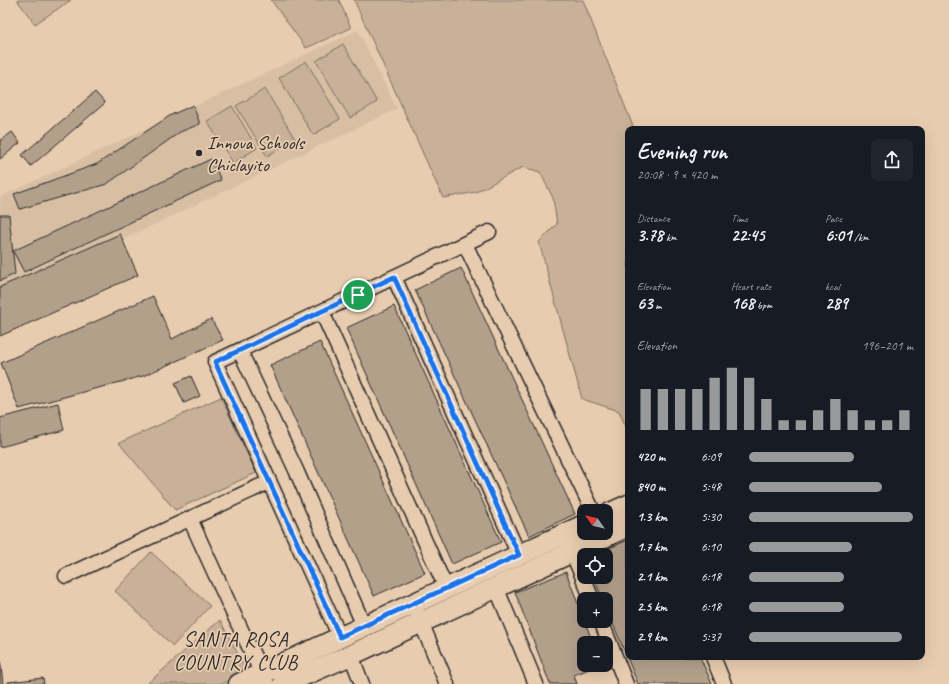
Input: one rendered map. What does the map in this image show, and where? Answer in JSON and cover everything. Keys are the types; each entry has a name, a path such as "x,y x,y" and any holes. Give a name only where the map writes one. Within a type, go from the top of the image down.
{"street":[{"path":"340,637 215,362 489,232"},
{"path":"465,244 590,504"},
{"path":"394,277 519,555"},
{"path":"322,312 446,588"},
{"path":"240,351 296,470 364,626"},
{"path":"66,576 269,482"},
{"path":"613,512 625,506"},
{"path":"190,519 265,679"},
{"path":"239,684 265,679 340,637 519,555 569,543 625,527"},
{"path":"283,684 351,655 496,587 569,543 577,534"},
{"path":"569,543 589,592"},
{"path":"496,587 536,684"},
{"path":"413,604 447,684"},
{"path":"604,628 626,684"},
{"path":"351,655 362,684"},
{"path":"714,660 724,684"}],"shaded area":[{"path":"17,0 71,0 35,24"},
{"path":"271,0 339,0 351,28 306,48"},
{"path":"354,0 583,0 633,126 625,126 625,424 619,411 582,399 539,242 557,224 553,198 540,172 523,167 476,192 443,198"},
{"name":"Innova Schools Chiclayito","path":"358,30 397,109 0,298 0,197"},
{"path":"343,44 377,102 350,118 316,61"},
{"path":"306,61 340,119 313,135 279,78"},
{"path":"265,89 295,139 267,156 236,106"},
{"path":"232,106 257,148 233,163 207,121"},
{"path":"221,397 256,473 175,510 119,443"},
{"path":"151,552 210,606 173,646 115,591"},
{"path":"220,620 248,673 222,684 147,684"}],"building":[{"path":"95,92 105,103 31,166 22,155"},
{"path":"193,105 200,124 180,132 107,184 20,209 14,194 97,164 171,115"},
{"path":"12,132 20,143 0,159 0,141"},
{"path":"211,159 221,180 24,272 13,251"},
{"path":"0,215 9,215 15,274 0,281"},
{"path":"120,234 138,275 0,336 0,287"},
{"path":"461,268 575,514 529,536 415,290"},
{"path":"153,296 172,339 211,319 223,340 143,376 19,409 1,363"},
{"path":"394,306 501,542 452,564 346,328"},
{"path":"320,342 425,573 374,596 270,365"},
{"path":"191,376 200,396 184,403 175,383"},
{"path":"58,403 64,430 0,447 0,418"},
{"path":"625,541 625,653 613,624 613,592 600,592 596,584 613,584 613,548 609,548"},
{"path":"566,572 577,601 577,628 587,628 590,636 577,636 577,672 582,672 574,675 577,684 550,684 515,592"},
{"path":"0,658 3,684 0,684"},
{"path":"628,660 701,660 712,684 638,684"},
{"path":"43,678 44,684 8,684 8,682"}],"place":[{"name":"Innova Schools Chiclayito","path":"199,153"}],"district":[{"name":"SANTA ROSA COUNTRY CLUB","path":"236,650"}],"route":[{"path":"394,277 519,555 340,637 215,362 358,295 394,277"}]}
